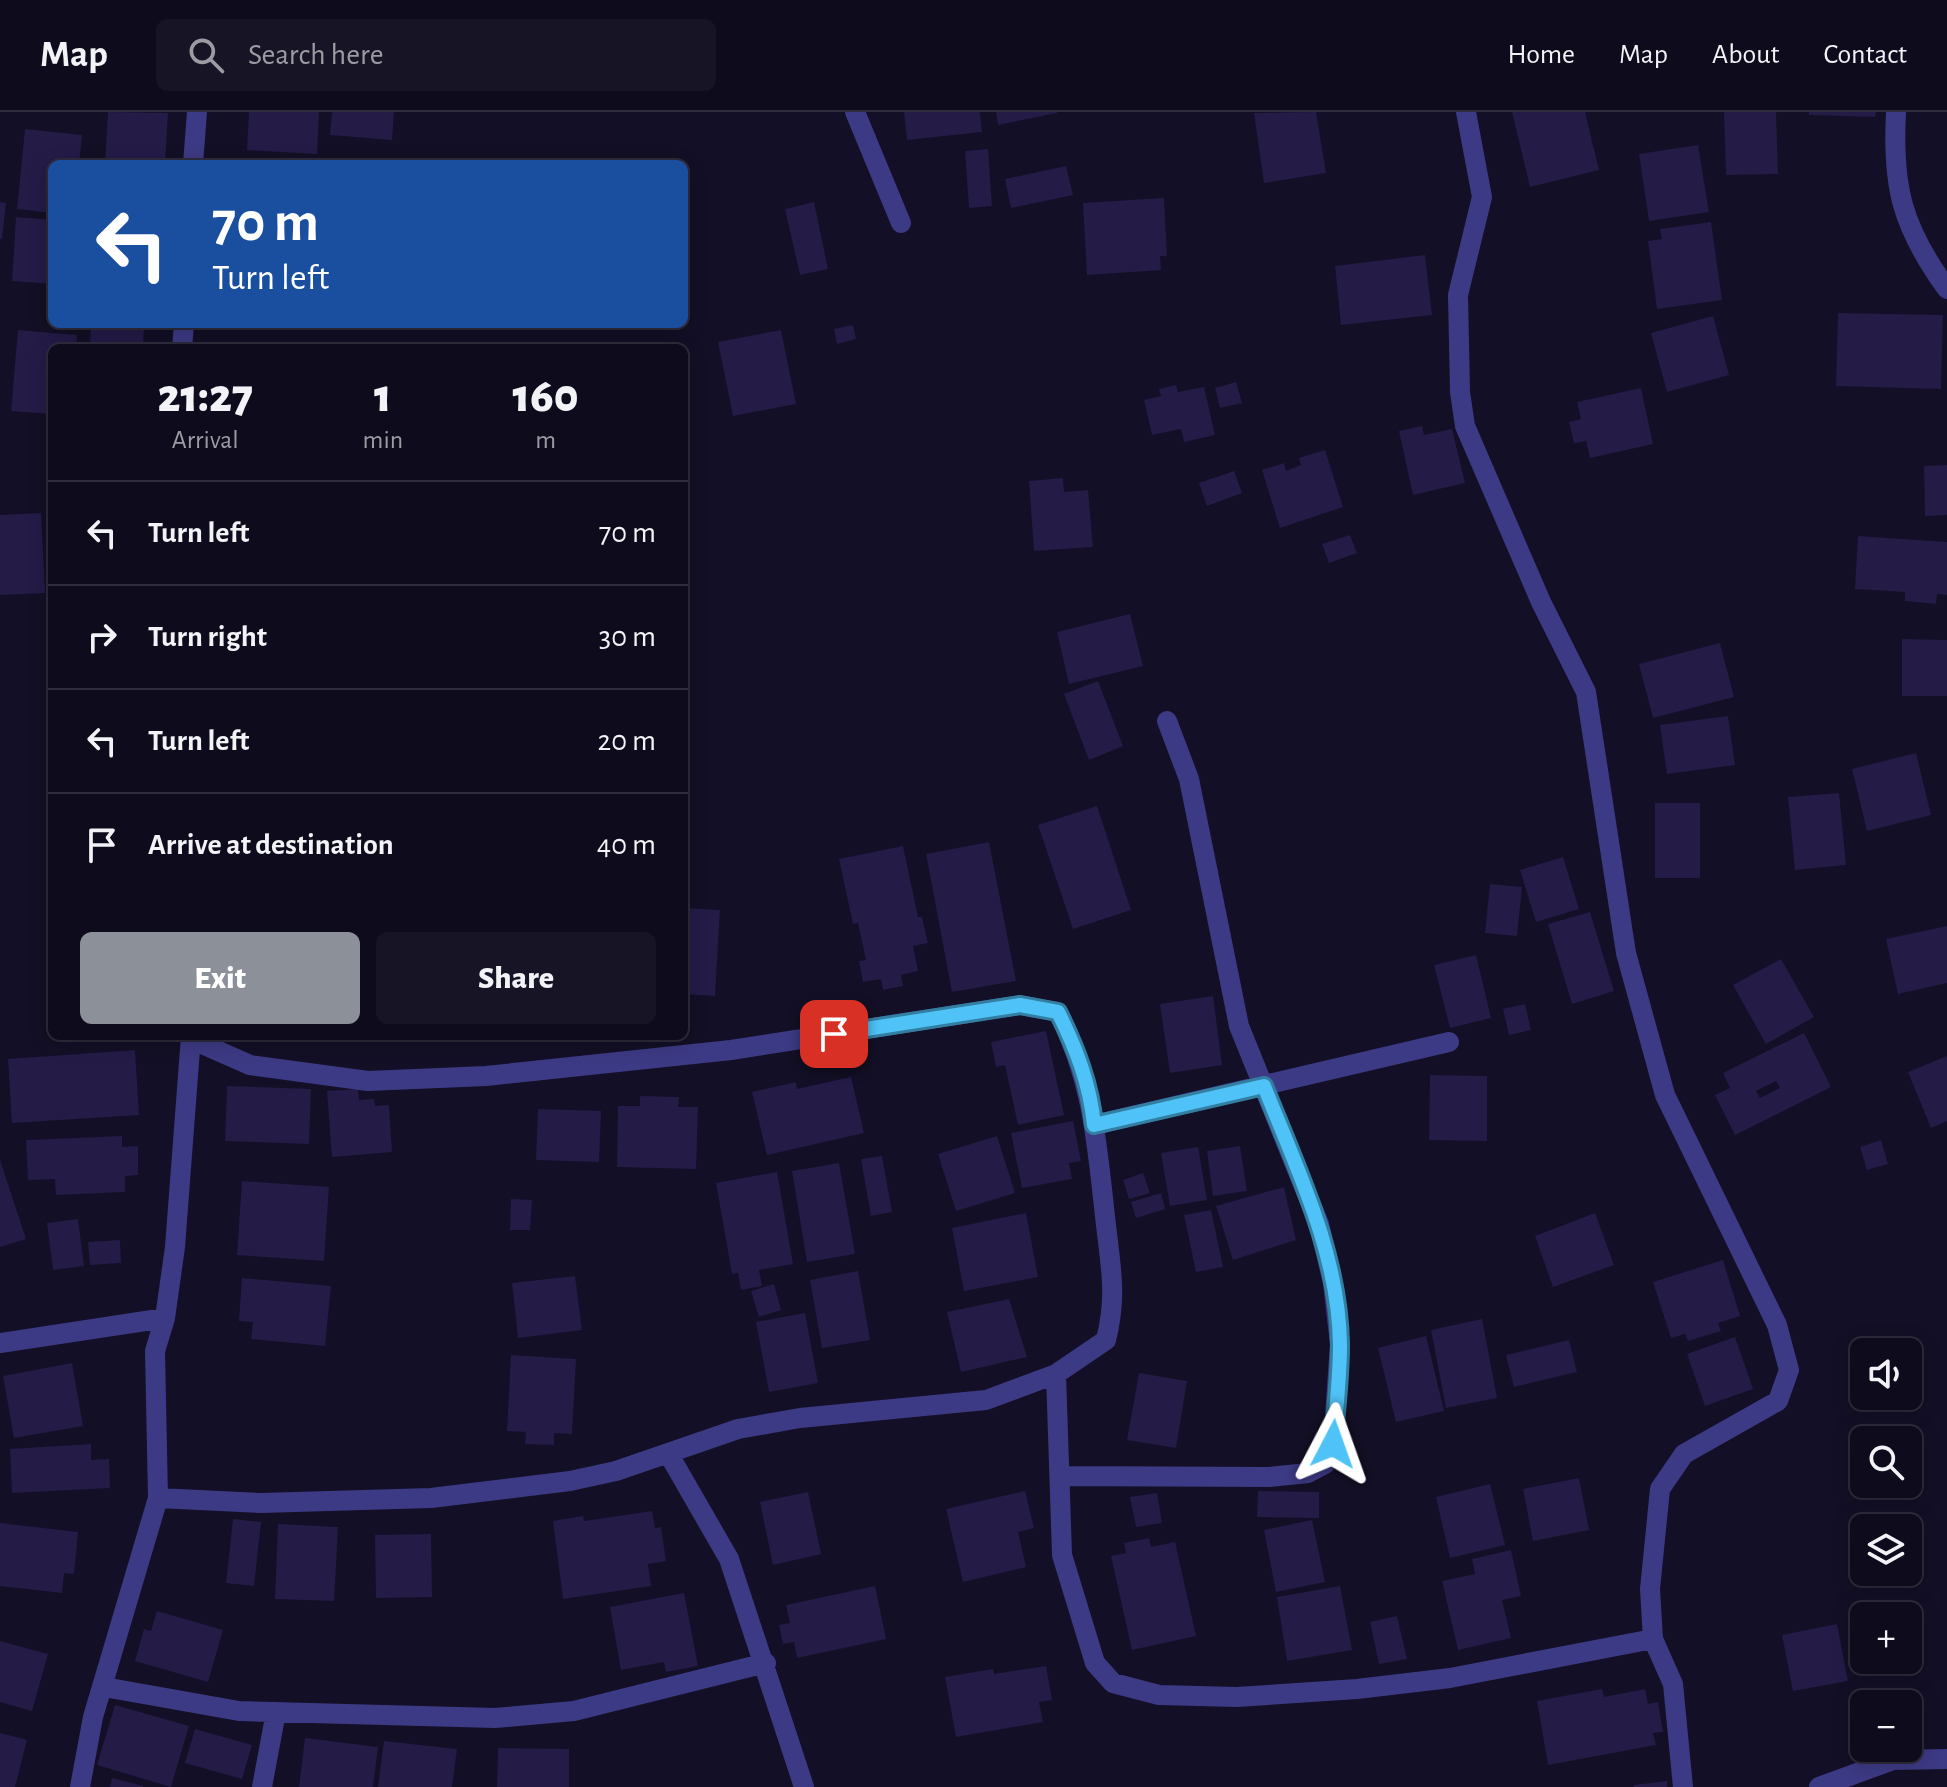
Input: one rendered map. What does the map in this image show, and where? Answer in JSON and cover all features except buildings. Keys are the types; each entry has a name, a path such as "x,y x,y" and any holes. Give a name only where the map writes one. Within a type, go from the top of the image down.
{"street":[{"path":"193,160 197,112"},
{"path":"855,112 901,223"},
{"path":"1466,112 1482,197 1458,295 1460,392 1465,426 1541,602 1586,692 1626,953 1665,1095 1777,1325 1789,1370 1778,1401 1684,1454 1660,1489 1650,1589 1653,1639 1673,1684 1683,1787"},
{"path":"1896,112 1894,162 1903,212 1947,289"},
{"path":"1060,1476 1269,1477 1308,1473 1325,1464 1333,1444 1340,1344 1333,1283 1319,1224 1239,1026 1189,779 1167,721"},
{"path":"158,1498 261,1503 431,1498 570,1481 616,1471 738,1429 800,1418 986,1400 1056,1374 1106,1340 1113,1314 1115,1278 1091,1097 1075,1046 1058,1012 1020,1005 731,1050 442,1078 368,1081 250,1065 195,1040"},
{"path":"80,1787 93,1717 158,1498 155,1351 165,1318 175,1247 191,1040"},
{"path":"1094,1125 1449,1042"},
{"path":"0,1343 165,1318"},
{"path":"1056,1374 1062,1555 1095,1663 1113,1683 1159,1695 1237,1697 1357,1689 1450,1678 1653,1639"},
{"path":"668,1453 729,1559 766,1663 804,1787"},
{"path":"104,1687 239,1711 495,1718 574,1711 766,1663"},
{"path":"262,1787 276,1712"},
{"path":"1819,1787 1893,1760 1947,1759"}],"route":[{"path":"834,1034 1020,1005 1058,1012 1075,1046 1091,1097 1094,1125 1264,1086 1319,1224 1333,1283 1340,1344 1333,1444"}]}
